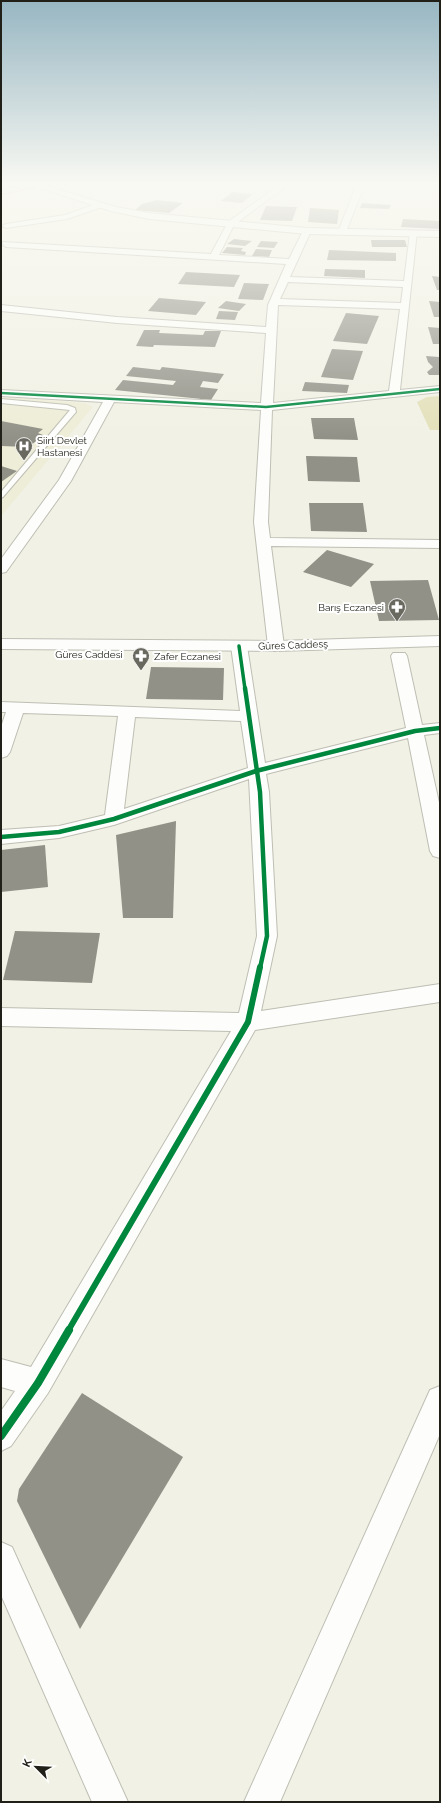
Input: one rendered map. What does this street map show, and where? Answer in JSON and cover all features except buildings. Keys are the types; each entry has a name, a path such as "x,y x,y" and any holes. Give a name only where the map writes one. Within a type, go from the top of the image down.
{"street":[{"path":"276,646 261,522 271,330 275,302 288,270"},
{"path":"394,394 409,270"},
{"path":"284,279 407,284"},
{"path":"275,302 404,306"},
{"path":"1,308 117,320 271,330"},
{"path":"1,393 110,400 266,407 440,389"},
{"path":"1,569 65,481 110,400"},
{"path":"263,542 440,544"},
{"name":"Güres Caddesş","path":"1,644 240,650 276,646 440,641"},
{"path":"1,1436 38,1383 248,1022 267,936 260,792 240,650"},
{"name":"Güres Caddesi","path":"1,654 240,650 310,654 399,656 440,655"},
{"path":"399,656 438,831 440,851"},
{"path":"1,752 8,708 249,716"},
{"path":"114,819 128,711"},
{"path":"1,837 59,832 114,819 256,771 415,731 440,728"},
{"path":"1,1017 248,1022 440,993"},
{"path":"1,1373 38,1383"},
{"path":"262,1802 440,1400"},
{"path":"1,1558 110,1802"}],"lane":[{"path":"1,401 67,407 74,412 1,496"}],"shaded area":[{"path":"440,396 440,430 430,430 417,402 427,397"},
{"name":"Siirt Devlet Hastanesi","path":"1,397 85,403 93,407 1,516"}],"cycle path":[{"path":"1,393 266,407 440,389"},
{"path":"1,1436 38,1383 248,1022 267,936 260,792 239,646"},
{"path":"1,837 59,832 114,819 256,771 415,731 440,728"}],"place":[{"name":"Siirt Devlet Hastanesi","path":"24,461"},
{"name":"Barış Eczanesi","path":"397,622"},
{"name":"Zafer Eczanesi","path":"141,671"}]}
